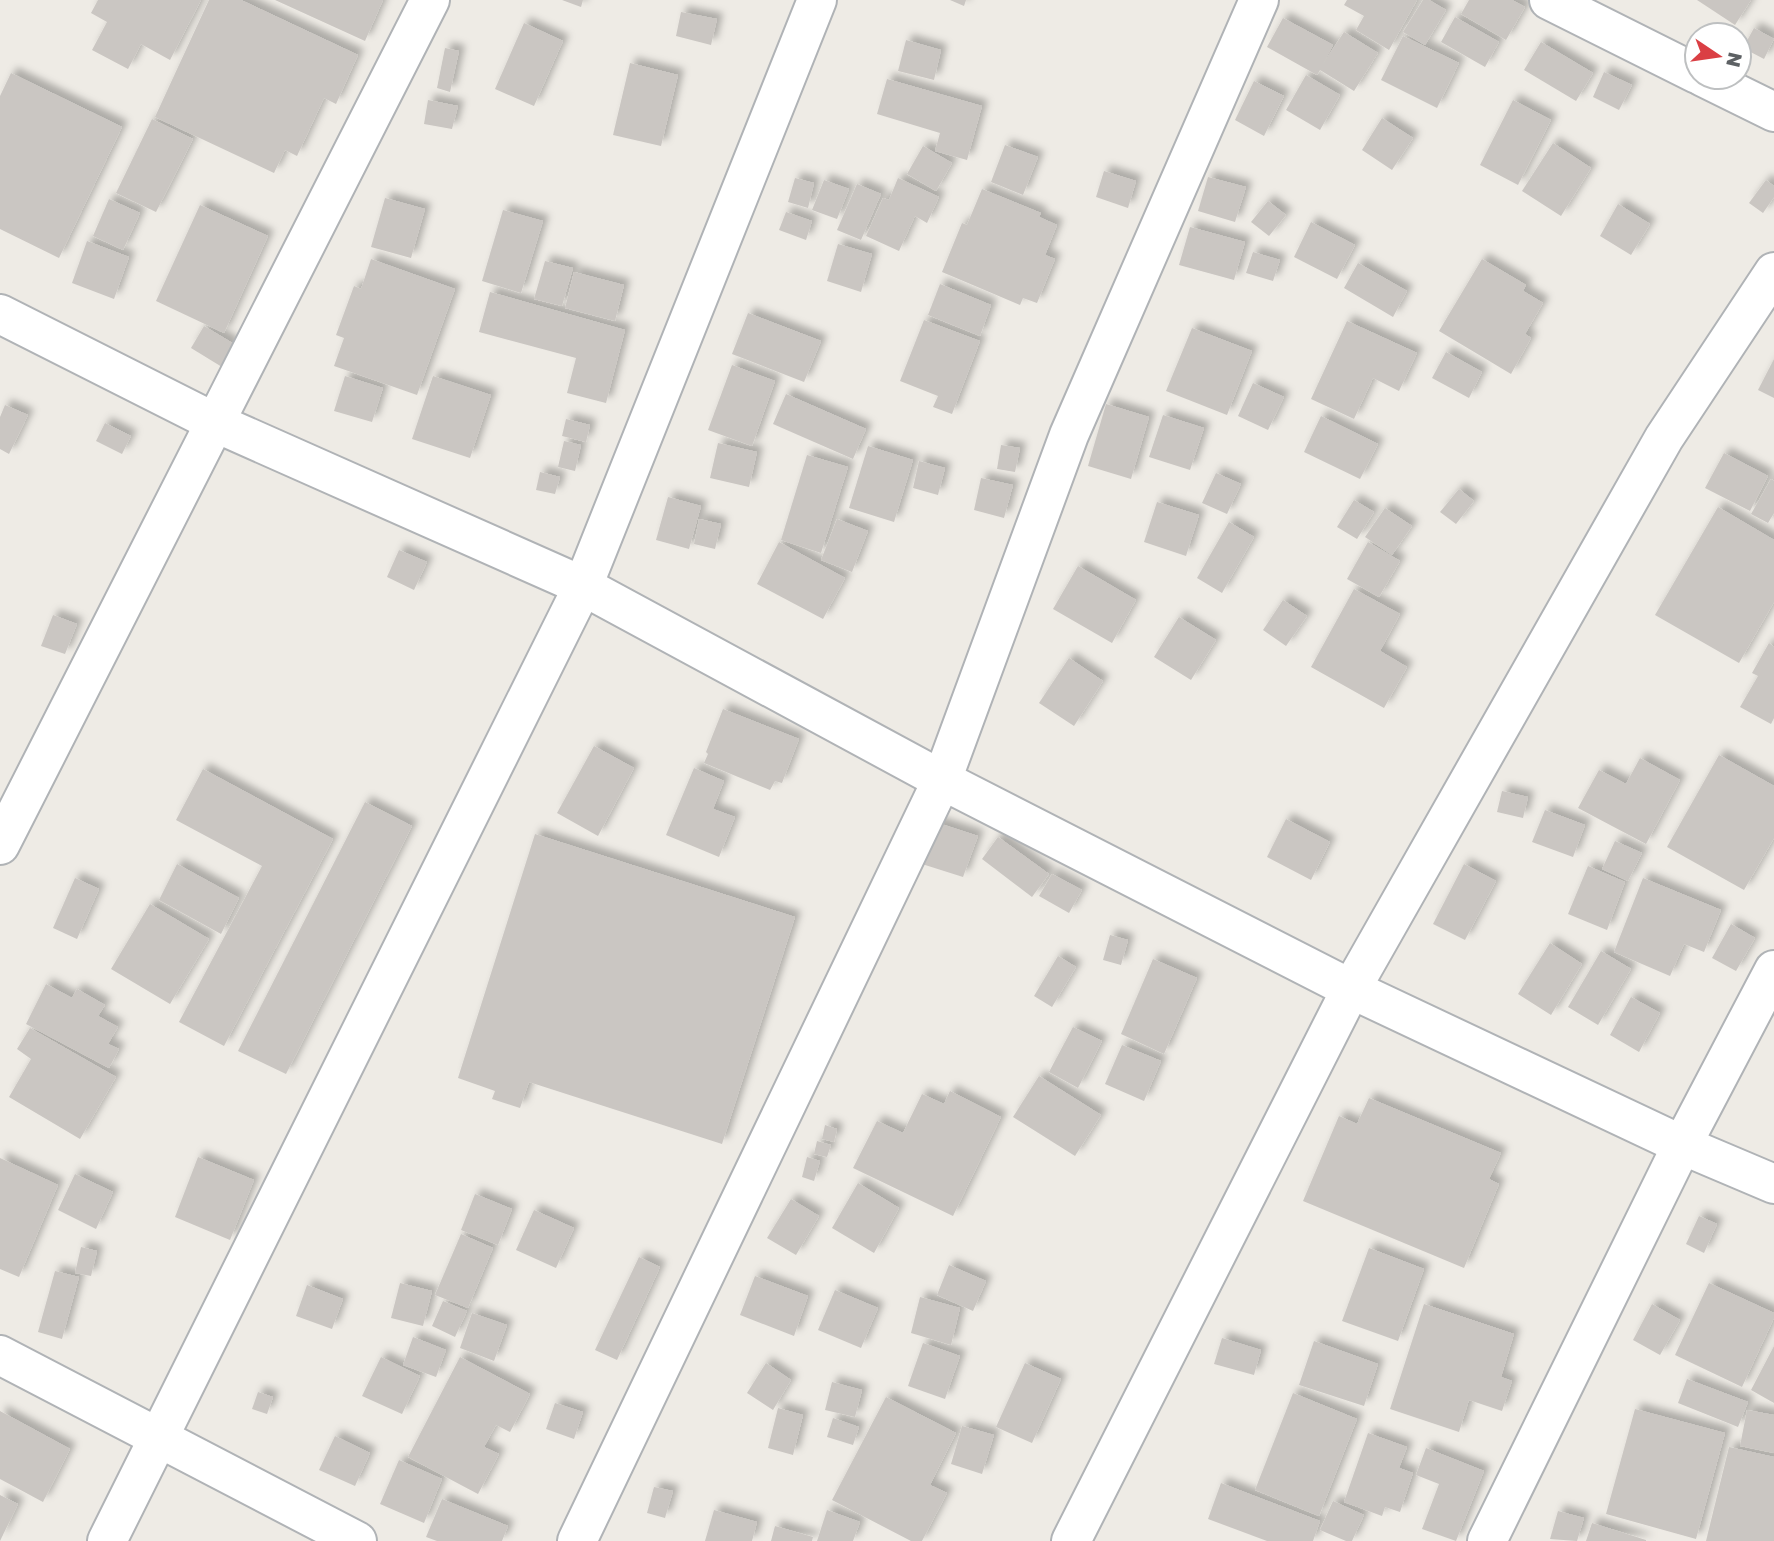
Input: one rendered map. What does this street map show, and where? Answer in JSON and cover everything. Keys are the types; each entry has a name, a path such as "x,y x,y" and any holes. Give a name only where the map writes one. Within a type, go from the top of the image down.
{"street":[{"path":"0,845 430,0"},
{"path":"107,1541 583,586 817,0"},
{"path":"577,1541 942,780 1069,435 1259,0"},
{"path":"1549,0 1683,67"},
{"path":"1731,91 1774,112"},
{"path":"1071,1541 1351,989 1664,438 1774,272"},
{"path":"0,314 216,423 583,586 942,780 1351,989 1682,1144 1774,1184"},
{"path":"1487,1541 1682,1144 1774,970"},
{"path":"0,1355 357,1541"}],"building":[{"path":"98,0 201,0 170,60 141,44 128,69 92,50 107,22 91,13"},
{"path":"209,0 241,0 358,55 336,104 324,98 297,156 285,150 274,173 155,117"},
{"path":"275,0 383,0 365,41"},
{"path":"562,0 583,0 581,7"},
{"path":"950,0 966,0 964,6"},
{"path":"1347,0 1417,0 1389,50 1356,30 1364,16 1344,5"},
{"path":"1423,0 1429,0 1446,10 1425,45 1403,32"},
{"path":"1469,0 1512,0 1525,7 1506,40 1461,14"},
{"path":"1697,0 1751,0 1738,21 1729,21"},
{"path":"681,12 717,19 711,45 676,36"},
{"path":"1455,17 1499,42 1485,67 1441,42"},
{"path":"1283,18 1333,45 1323,64 1344,32 1378,53 1354,91 1320,70 1317,75 1267,47"},
{"path":"524,23 563,41 534,106 495,89"},
{"path":"1753,30 1774,39 1764,59 1753,53"},
{"path":"1403,36 1459,63 1437,108 1381,80"},
{"path":"906,40 941,50 934,80 898,71"},
{"path":"1541,42 1593,73 1576,101 1524,70"},
{"path":"445,48 459,51 450,92 437,88"},
{"path":"630,63 678,75 661,146 613,135"},
{"path":"1604,72 1632,85 1619,110 1593,97"},
{"path":"11,73 122,127 59,258 0,229 0,96"},
{"path":"1306,75 1340,95 1320,130 1286,110"},
{"path":"887,79 982,106 967,160 935,151 940,133 877,114"},
{"path":"1254,81 1284,96 1264,136 1235,120"},
{"path":"428,100 458,106 452,129 424,124"},
{"path":"1513,100 1551,120 1518,185 1480,165"},
{"path":"1382,118 1413,138 1392,170 1362,150"},
{"path":"152,119 193,139 156,212 116,193"},
{"path":"1553,143 1591,168 1561,216 1522,191"},
{"path":"1005,145 1038,157 1023,195 991,182"},
{"path":"923,146 952,163 936,191 907,174"},
{"path":"1104,171 1136,181 1128,208 1096,197"},
{"path":"1208,177 1246,187 1235,222 1198,211"},
{"path":"795,178 814,183 808,208 788,202"},
{"path":"898,178 939,197 927,223 915,216 899,251 866,236 883,198 889,200"},
{"path":"824,180 849,189 837,219 812,210"},
{"path":"1766,180 1774,186 1774,197 1763,213 1749,203"},
{"path":"857,184 881,194 861,240 837,230"},
{"path":"982,189 1041,213 1039,217 1057,225 1045,255 1055,259 1037,303 1023,298 1020,305 942,272 962,223 967,225"},
{"path":"385,198 425,209 411,258 371,247"},
{"path":"109,199 140,213 123,250 93,236"},
{"path":"1268,201 1286,215 1269,236 1251,222"},
{"path":"1618,204 1650,224 1631,255 1600,236"},
{"path":"200,205 268,236 224,333 156,301"},
{"path":"503,210 543,221 521,293 482,281"},
{"path":"786,212 812,221 806,240 779,230"},
{"path":"1311,222 1355,245 1337,279 1294,257"},
{"path":"1190,227 1245,242 1234,280 1179,265"},
{"path":"87,241 129,257 114,299 72,283"},
{"path":"838,244 872,254 861,292 827,281"},
{"path":"1253,252 1280,260 1273,281 1246,273"},
{"path":"371,259 455,289 417,395 334,366 344,338 336,335 354,286 361,289"},
{"path":"1482,259 1526,285 1523,291 1543,303 1525,334 1531,338 1511,374 1439,331"},
{"path":"545,261 573,268 562,306 534,299"},
{"path":"1358,263 1407,291 1393,317 1344,288"},
{"path":"574,272 624,285 615,321 565,308"},
{"path":"940,284 991,305 980,336 928,315"},
{"path":"490,292 625,330 606,403 567,393 576,358 479,332"},
{"path":"748,313 821,341 804,382 732,354"},
{"path":"924,320 980,341 952,414 933,407 938,396 900,381"},
{"path":"1347,321 1417,353 1399,391 1373,378 1354,419 1311,399"},
{"path":"204,326 234,344 222,367 191,348"},
{"path":"1192,328 1252,351 1227,415 1166,391"},
{"path":"1446,352 1482,372 1469,398 1432,378"},
{"path":"1774,359 1774,398 1758,390"},
{"path":"732,365 775,381 752,446 708,430"},
{"path":"345,376 383,388 372,422 334,411"},
{"path":"433,376 491,395 470,458 412,439"},
{"path":"1253,383 1284,397 1268,430 1238,416"},
{"path":"786,394 866,429 853,459 773,424"},
{"path":"1106,404 1149,417 1131,479 1088,466"},
{"path":"5,405 28,415 9,454 0,449 0,417"},
{"path":"1163,415 1204,428 1190,470 1149,457"},
{"path":"1321,416 1378,444 1360,479 1304,452"},
{"path":"566,419 590,425 586,442 562,436"},
{"path":"105,423 131,436 122,454 96,441"},
{"path":"564,441 581,445 575,471 558,467"},
{"path":"718,443 757,452 749,487 710,478"},
{"path":"1001,445 1020,448 1015,472 997,469"},
{"path":"868,446 913,460 894,522 849,508"},
{"path":"1724,453 1768,476 1750,511 1705,488"},
{"path":"807,455 848,467 821,553 781,540"},
{"path":"919,461 945,468 938,495 913,488"},
{"path":"540,472 560,477 555,494 536,490"},
{"path":"1216,473 1241,484 1227,514 1202,503"},
{"path":"981,478 1013,485 1004,518 974,510"},
{"path":"1771,479 1774,481 1774,513 1768,523 1751,514"},
{"path":"1459,489 1474,501 1456,524 1440,512"},
{"path":"668,497 701,506 689,549 656,540"},
{"path":"1354,500 1374,512 1357,539 1337,527"},
{"path":"1157,502 1199,515 1186,556 1144,542"},
{"path":"1718,507 1774,540 1774,602 1739,663 1655,615"},
{"path":"1385,508 1412,526 1392,555 1365,537"},
{"path":"699,519 721,524 715,549 694,544"},
{"path":"837,519 868,531 852,572 821,560"},
{"path":"1229,522 1254,537 1222,593 1197,578"},
{"path":"779,542 845,578 823,619 757,584"},
{"path":"1368,542 1400,561 1379,597 1347,579"},
{"path":"399,550 427,562 414,590 387,577"},
{"path":"1078,566 1136,600 1112,643 1053,609"},
{"path":"1354,589 1400,614 1380,651 1407,667 1384,708 1311,667"},
{"path":"1283,600 1307,616 1286,646 1263,630"},
{"path":"53,615 77,624 65,654 41,646"},
{"path":"1179,617 1216,640 1191,680 1154,657"},
{"path":"1769,643 1774,647 1774,718 1771,724 1740,707 1758,676 1752,673"},
{"path":"1069,658 1103,681 1074,726 1039,703"},
{"path":"723,709 799,739 782,783 775,781 770,790 704,763"},
{"path":"594,746 634,768 598,836 557,813"},
{"path":"1719,755 1774,786 1774,838 1744,890 1667,847"},
{"path":"1640,758 1680,780 1646,844 1578,808 1599,770 1626,784"},
{"path":"694,768 724,781 713,809 735,817 719,857 666,835"},
{"path":"203,769 333,839 224,1046 179,1022 262,866 176,820"},
{"path":"1502,791 1528,797 1523,818 1497,812"},
{"path":"365,802 412,826 286,1074 238,1051"},
{"path":"1545,810 1585,825 1573,857 1532,842"},
{"path":"1286,819 1330,842 1311,880 1267,857"},
{"path":"935,822 978,836 963,877 922,864"},
{"path":"535,834 795,917 722,1144 529,1082 520,1108 492,1099 495,1091 458,1078"},
{"path":"998,837 1049,874 1032,897 982,859"},
{"path":"1615,841 1642,853 1628,881 1602,869"},
{"path":"177,864 239,898 221,934 159,900"},
{"path":"1464,864 1496,881 1465,940 1433,924"},
{"path":"1588,866 1625,882 1607,930 1568,914"},
{"path":"1052,874 1082,890 1069,913 1039,896"},
{"path":"75,878 99,889 77,939 53,928"},
{"path":"1643,878 1721,910 1704,952 1684,944 1670,976 1614,952"},
{"path":"150,904 209,939 170,1004 111,969"},
{"path":"1731,924 1755,938 1736,971 1712,958"},
{"path":"1110,935 1128,940 1121,965 1103,960"},
{"path":"1550,943 1582,964 1551,1015 1518,994"},
{"path":"1601,951 1631,969 1598,1025 1568,1007"},
{"path":"1058,956 1076,967 1052,1007 1034,996"},
{"path":"1153,959 1197,978 1164,1054 1121,1034"},
{"path":"46,984 72,998 77,989 105,1005 98,1016 118,1027 108,1044 119,1049 109,1068 26,1024"},
{"path":"1631,997 1660,1013 1639,1052 1610,1035"},
{"path":"1073,1027 1102,1041 1078,1088 1049,1072"},
{"path":"30,1028 116,1077 80,1139 9,1097 31,1059 17,1049"},
{"path":"1122,1045 1161,1061 1144,1101 1105,1084"},
{"path":"1039,1076 1101,1115 1075,1156 1013,1117"},
{"path":"950,1091 1001,1117 953,1216 853,1168 877,1121 903,1133 922,1094 944,1104"},
{"path":"1369,1098 1501,1153 1489,1179 1499,1184 1464,1268 1303,1201 1339,1116 1357,1124"},
{"path":"825,1125 837,1129 834,1142 822,1139"},
{"path":"817,1141 831,1145 827,1157 814,1154"},
{"path":"198,1157 254,1180 230,1240 175,1217"},
{"path":"807,1157 820,1161 814,1181 802,1177"},
{"path":"0,1158 58,1185 19,1277 0,1269"},
{"path":"75,1174 113,1192 96,1229 58,1210"},
{"path":"858,1183 899,1208 874,1253 832,1228"},
{"path":"475,1194 512,1209 498,1245 461,1230"},
{"path":"791,1199 819,1216 796,1255 767,1238"},
{"path":"534,1210 574,1228 556,1268 516,1250"},
{"path":"1699,1216 1717,1224 1704,1253 1686,1244"},
{"path":"461,1234 493,1248 468,1308 435,1295"},
{"path":"81,1247 97,1251 91,1276 75,1273"},
{"path":"1369,1248 1424,1269 1398,1341 1342,1321"},
{"path":"639,1257 660,1267 617,1360 595,1350"},
{"path":"949,1265 986,1281 973,1311 937,1295"},
{"path":"55,1271 79,1277 62,1339 38,1332"},
{"path":"755,1276 808,1296 794,1336 740,1315"},
{"path":"400,1283 432,1291 423,1326 391,1318"},
{"path":"1709,1283 1774,1313 1742,1387 1675,1355"},
{"path":"307,1285 343,1299 332,1329 296,1316"},
{"path":"835,1290 878,1308 861,1348 818,1330"},
{"path":"920,1297 960,1308 951,1345 911,1333"},
{"path":"443,1301 467,1311 455,1337 432,1326"},
{"path":"1424,1304 1514,1334 1501,1377 1512,1381 1502,1411 1469,1400 1459,1432 1390,1409"},
{"path":"1652,1304 1680,1320 1660,1355 1633,1340"},
{"path":"472,1313 507,1325 494,1361 460,1348"},
{"path":"413,1337 446,1350 436,1377 403,1365"},
{"path":"1222,1338 1261,1350 1254,1375 1214,1364"},
{"path":"1314,1341 1378,1364 1364,1406 1299,1385"},
{"path":"923,1343 960,1356 945,1399 908,1386"},
{"path":"1774,1346 1774,1403 1751,1390"},
{"path":"381,1357 420,1376 402,1414 362,1396"},
{"path":"460,1357 530,1394 510,1432 496,1425 484,1447 499,1454 478,1494 408,1457"},
{"path":"766,1363 791,1380 773,1410 747,1393"},
{"path":"1025,1363 1061,1379 1032,1443 996,1427"},
{"path":"1687,1379 1748,1402 1738,1427 1678,1403"},
{"path":"832,1382 862,1390 855,1417 825,1410"},
{"path":"258,1392 273,1397 267,1414 252,1409"},
{"path":"1293,1393 1357,1419 1319,1516 1255,1490"},
{"path":"886,1397 956,1433 930,1485 947,1493 922,1541 911,1541 832,1500"},
{"path":"555,1403 583,1412 574,1439 546,1429"},
{"path":"778,1408 803,1415 793,1455 768,1448"},
{"path":"1635,1409 1725,1433 1696,1539 1606,1514"},
{"path":"1747,1410 1774,1415 1774,1453 1740,1446"},
{"path":"0,1411 70,1449 43,1502 0,1479"},
{"path":"833,1418 859,1427 853,1445 827,1437"},
{"path":"962,1426 994,1435 982,1474 951,1464"},
{"path":"1368,1433 1407,1447 1399,1468 1413,1473 1400,1512 1385,1507 1382,1516 1344,1502"},
{"path":"335,1436 370,1453 355,1486 319,1470"},
{"path":"1729,1447 1774,1457 1774,1541 1706,1541"},
{"path":"1426,1448 1484,1471 1456,1541 1422,1529 1439,1484 1416,1475"},
{"path":"399,1460 442,1479 424,1523 380,1504"},
{"path":"1221,1483 1320,1521 1313,1541 1267,1541 1208,1519"},
{"path":"654,1487 673,1491 665,1518 647,1513"},
{"path":"0,1495 18,1504 0,1541"},
{"path":"442,1499 508,1526 502,1541 437,1541 426,1537"},
{"path":"1333,1501 1364,1515 1352,1541 1320,1530"},
{"path":"714,1510 757,1522 752,1541 705,1541"},
{"path":"827,1510 860,1522 853,1541 817,1541"},
{"path":"1558,1511 1584,1518 1577,1541 1550,1539"},
{"path":"1592,1523 1646,1540 1646,1541 1586,1541"},
{"path":"775,1526 813,1537 812,1541 771,1541"}]}
